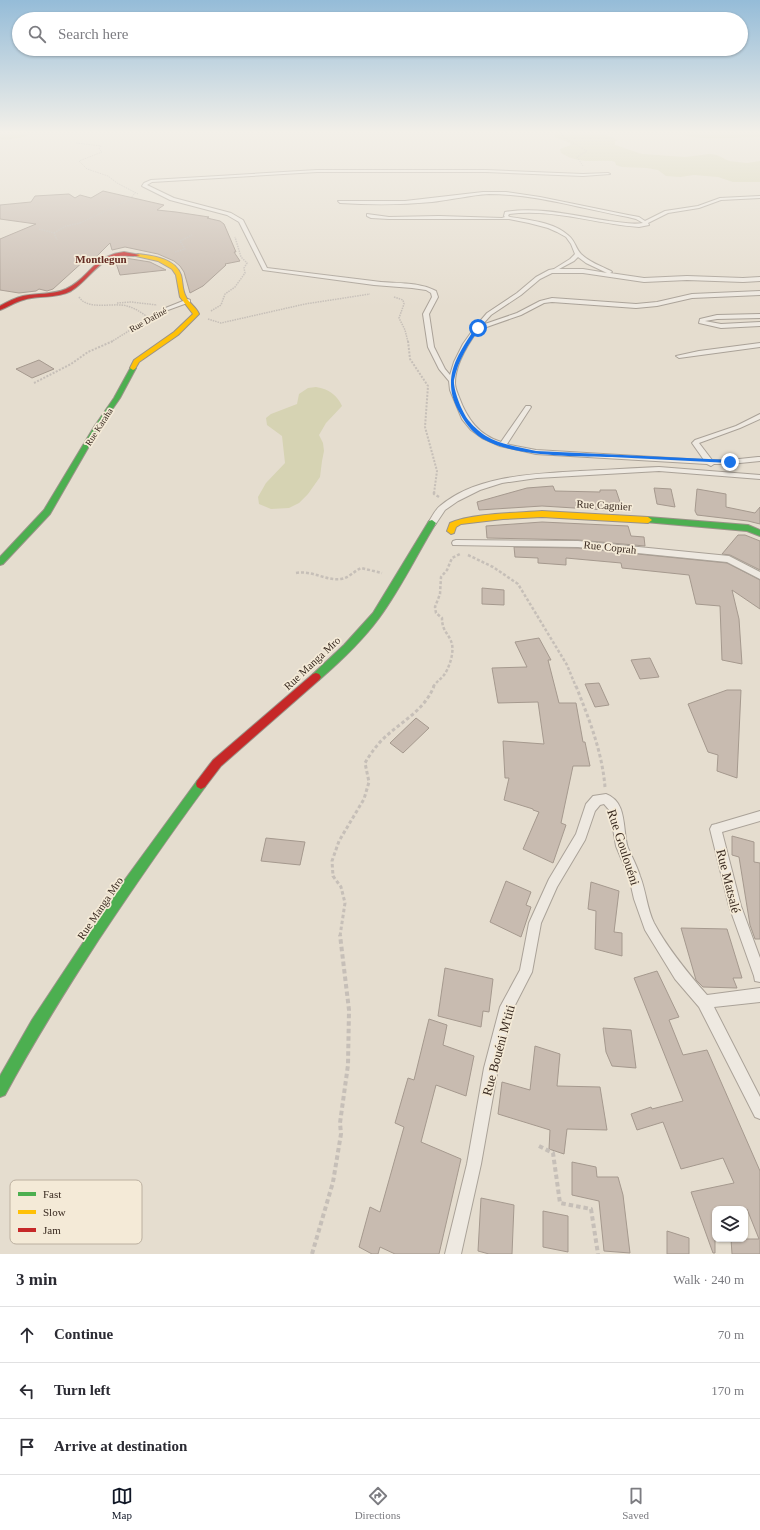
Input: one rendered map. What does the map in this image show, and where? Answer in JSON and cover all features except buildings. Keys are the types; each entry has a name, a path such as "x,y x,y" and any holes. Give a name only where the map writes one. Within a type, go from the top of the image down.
{"street":[{"path":"0,308 22,298 38,298 64,291 83,281 94,267 108,256 125,252 155,258 172,266 177,272 183,297 195,309 198,316"},
{"name":"Rue Karaha","path":"2,558 47,512 97,427 117,398 136,361 198,316"},
{"name":"Rue Cagnier","path":"450,531 453,525 458,522 503,516 542,514 699,523 748,528 760,533"},
{"name":"Rue Manga Mro","path":"0,1090 18,1056 64,982 165,831 217,763 326,668 375,616 432,523"}],"lane":[{"path":"154,191 172,199 229,214 241,220 265,269 374,283 412,286 428,289 434,292 436,297 426,314 431,347 442,369 452,380"},
{"path":"340,202 380,203 440,199 482,194 503,194 628,216 646,222"},
{"path":"509,218 506,214 509,212 536,212 571,215 628,225 643,226 646,225 646,222 666,212 699,207 720,199 741,197 760,198"},
{"path":"369,215 371,217 380,218 425,216 509,218 540,223 556,229 571,241 578,254 588,262 602,270 627,278"},
{"path":"578,254 572,260 538,278 519,294 489,314 464,347 452,380 452,387 459,407 467,423 485,438 503,445 536,452 709,462 759,462"},
{"path":"551,272 569,270 644,280 687,278 743,280 760,279"},
{"path":"478,328 519,314 542,302 552,300 636,306 657,304 692,296 760,293"},
{"name":"Rue Dafiné","path":"168,308 188,301"},
{"path":"760,316 717,317 702,320 702,323 721,326 760,324"},
{"path":"679,356 695,352 729,350 760,345"},
{"path":"503,445 528,407"},
{"path":"718,473 695,444 697,441 738,427 760,416"},
{"name":"Rue Manga Mro","path":"432,523 442,508 477,488 502,481 537,476 658,469 760,477"},
{"name":"Rue Coprah","path":"456,543 578,544 729,559 760,576"},
{"name":"Rue Goulouéni","path":"606,799 615,808 619,823 622,846 635,877 640,899 649,926 676,969 704,1002 760,1112"},
{"name":"Rue Bouéni M'titi","path":"453,1254 474,1164 492,1062 507,1007 526,972 535,923 553,883 581,836 590,808 597,800 606,799"},
{"name":"Rue Matsalé","path":"760,816 716,829 743,933 760,976"},
{"path":"704,1002 760,995"}],"path":[{"path":"131,191 140,195"},
{"path":"39,229 54,233 66,226 79,224 129,200 135,193"},
{"path":"54,233 57,240"},
{"path":"155,258 185,249 180,241 192,235"},
{"path":"198,316 222,305 225,294 235,287 245,273 244,268 247,263 241,257 234,235"},
{"path":"64,291 79,297 82,301 92,305 131,302 168,308"},
{"path":"198,316 222,323 305,304 376,294"},
{"path":"391,296 403,300 404,304 399,318 407,339 408,354 419,374 428,386 425,427 437,470 434,494 451,502"},
{"path":"115,304 136,309 149,318"},
{"name":"Rue Dafiné","path":"34,383 71,364 92,350 110,343 149,318 168,308"},
{"name":"Rue Goulouéni","path":"456,543 464,553 493,567 518,584 567,665 594,730 604,773 606,799"},
{"path":"312,1254 315,1238 333,1182 334,1166 341,1134 340,1123 347,1078 349,1010 340,935 345,903 341,887 333,876 332,861 339,841 364,799 369,782 365,763 369,756 380,742 418,710 430,696 435,683 443,676 448,667 452,654 452,644 444,630 442,618 436,613 435,607 440,594 441,577 447,570 452,558 464,553"},
{"path":"296,573 311,572 341,579 359,568 363,568 400,577"},
{"path":"539,1146 554,1153 560,1203 590,1209 598,1254"}],"shaded area":[{"path":"316,387 325,389 332,393 342,406 326,423 319,435 323,443 324,451 320,477 308,494 299,503 289,508 271,509 259,504 258,497 266,483 285,463 282,436 267,425 266,418 271,414 297,404 299,394 308,388"}],"traffic: fast":[{"path":"0,562 47,512 97,427 117,398 133,368"},
{"path":"648,520 748,528 760,533"},
{"path":"316,677 348,648 376,615 391,593 432,523"},
{"path":"0,1090 37,1025 77,962 152,851 201,784"}],"traffic: slow":[{"path":"133,368 136,361 176,334 196,314 194,309 183,297 178,275 174,268 160,260 138,255"},
{"path":"451,531 453,525 459,522 503,516 542,514 648,520"}],"traffic: jam":[{"path":"0,308 23,298 51,295 68,290 78,284 105,258 124,253 138,255"},
{"path":"201,784 217,763 316,677"}],"district":[{"name":"Montlegun","path":"101,259"}],"route":[{"path":"478,328 464,347 457,363 452,380 452,387 459,407 467,423 485,438 503,445 536,452 730,462"}]}
